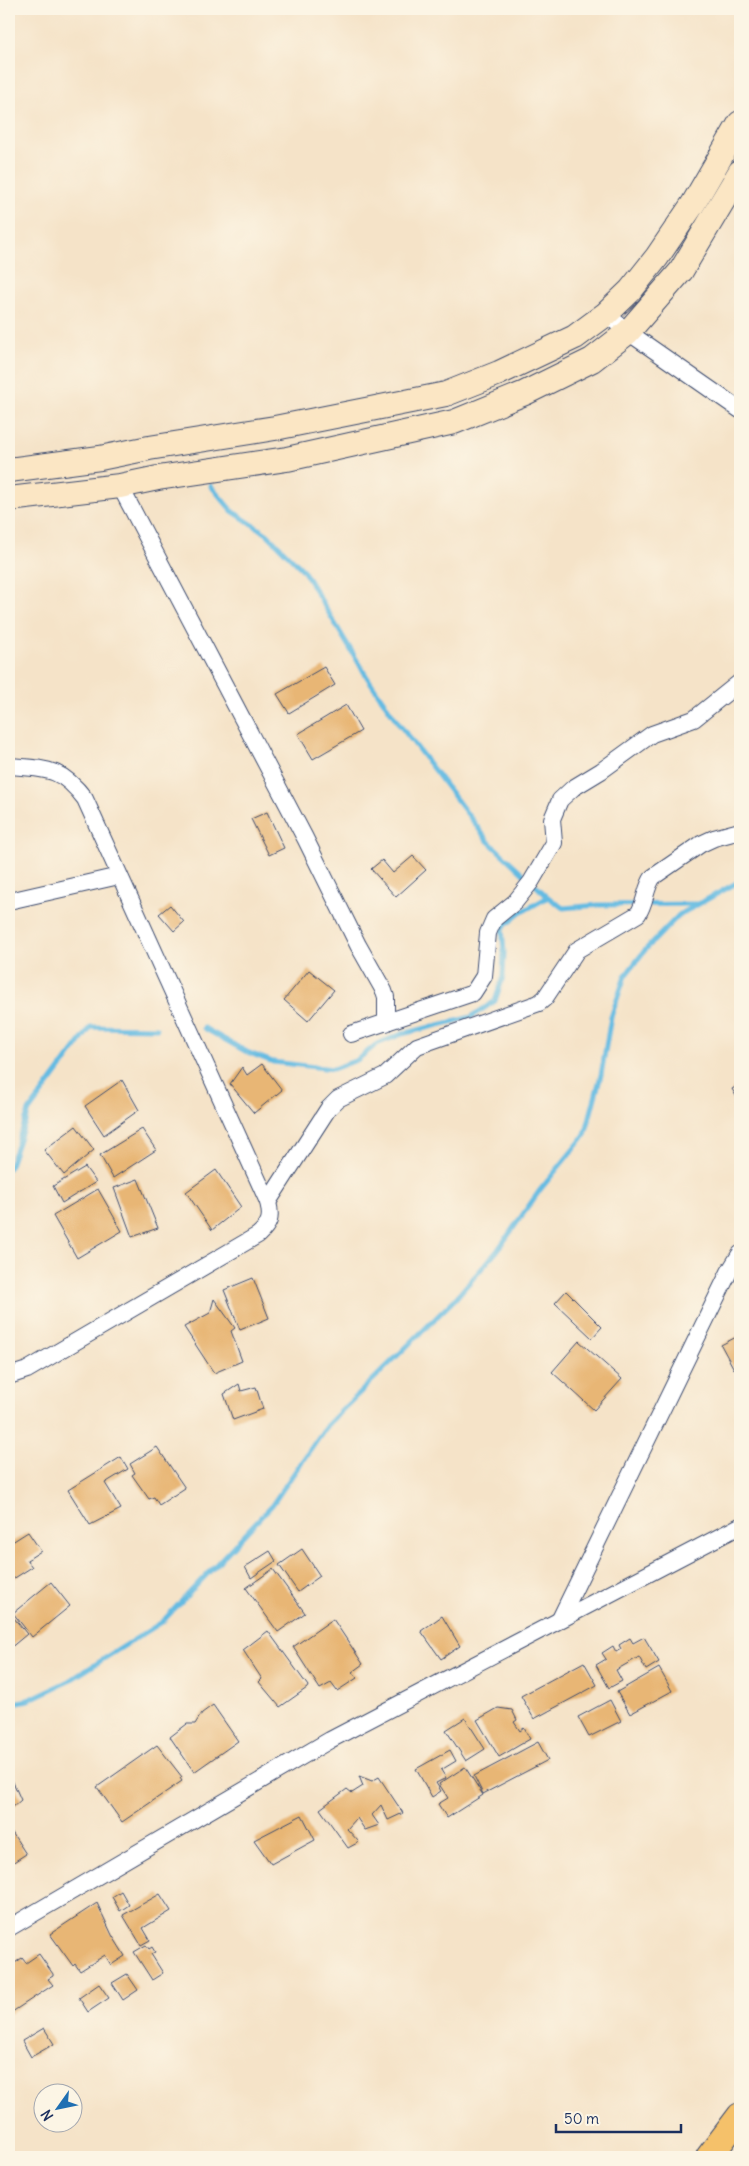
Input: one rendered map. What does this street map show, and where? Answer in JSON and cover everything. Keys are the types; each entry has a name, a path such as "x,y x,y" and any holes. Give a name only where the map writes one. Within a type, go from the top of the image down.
{"main road":[{"path":"709,2157 740,2116"}],"street":[{"path":"9,470 100,458 149,448 276,428 446,394 499,374 575,337 606,314 630,291 657,257 693,204 740,123"},
{"path":"9,499 120,486 158,478 287,459 454,422 525,393 592,360 628,332 681,271 740,172"},
{"path":"606,314 628,332 740,410"},
{"path":"120,486 305,838 358,945 384,991 386,997 386,1023"},
{"path":"351,1034 472,993 484,976 488,933 494,919 515,902 532,882 554,843 552,819 560,800 573,788 601,771 652,734 694,719 740,682"},
{"path":"9,766 57,772 73,783 85,799 268,1202 272,1216 268,1226 258,1236 27,1370 9,1376"},
{"path":"268,1202 328,1109 338,1099 385,1076 417,1046 539,1003 545,998 577,950 638,914 644,906 649,883 653,877 702,844 714,838 740,831"},
{"path":"9,901 119,876"},
{"path":"560,1619 729,1272 740,1254"},
{"path":"9,1928 330,1740 740,1526"}],"building":[{"path":"324,667 335,685 289,713 277,694"},
{"path":"346,705 361,731 313,759 298,734"},
{"path":"267,812 284,848 269,855 251,819"},
{"path":"413,856 426,870 396,897 371,869 382,860 393,873"},
{"path":"170,905 184,922 174,931 159,914"},
{"path":"309,970 334,990 308,1021 284,1000"},
{"path":"262,1064 282,1090 254,1113 230,1084 242,1067 247,1075"},
{"path":"122,1080 139,1110 104,1135 85,1106"},
{"path":"740,1084 740,1103 732,1089"},
{"path":"76,1126 94,1150 64,1175 44,1150"},
{"path":"142,1129 156,1150 113,1178 100,1155"},
{"path":"85,1167 96,1182 62,1203 53,1186"},
{"path":"216,1170 241,1207 212,1230 186,1192"},
{"path":"138,1179 158,1228 132,1237 114,1188"},
{"path":"98,1189 122,1231 77,1258 53,1216"},
{"path":"253,1278 269,1318 240,1330 224,1290"},
{"path":"566,1291 602,1327 592,1338 555,1303"},
{"path":"214,1299 235,1328 231,1331 242,1361 214,1373 184,1327 210,1313"},
{"path":"740,1335 740,1366 734,1369 721,1345"},
{"path":"579,1341 622,1379 594,1410 552,1372"},
{"path":"239,1384 241,1391 256,1387 263,1409 233,1420 224,1394"},
{"path":"157,1447 185,1488 159,1505 154,1497 149,1499 132,1475 135,1473 130,1464"},
{"path":"121,1457 128,1469 105,1483 121,1509 90,1525 68,1490"},
{"path":"28,1532 41,1551 27,1560 32,1567 10,1581 9,1544"},
{"path":"302,1549 320,1576 298,1592 279,1565"},
{"path":"270,1551 276,1561 251,1578 245,1567"},
{"path":"273,1569 305,1613 278,1632 246,1588"},
{"path":"51,1582 70,1606 32,1637 13,1613"},
{"path":"9,1612 27,1634 9,1649"},
{"path":"442,1616 460,1646 441,1659 421,1631"},
{"path":"333,1619 363,1664 352,1672 357,1678 337,1691 331,1683 320,1689 293,1647"},
{"path":"268,1631 308,1686 280,1707 259,1682 262,1679 243,1650"},
{"path":"644,1637 659,1662 646,1670 639,1657 616,1670 622,1681 609,1688 596,1665 606,1659 602,1653 613,1646 616,1652 621,1649 619,1645 630,1638 633,1643"},
{"path":"584,1662 597,1685 534,1719 521,1696"},
{"path":"659,1668 672,1691 630,1714 617,1692"},
{"path":"610,1700 621,1721 589,1737 578,1717"},
{"path":"213,1705 238,1741 194,1772 170,1737 187,1724 195,1724 202,1713"},
{"path":"498,1708 512,1710 517,1720 514,1722 520,1731 524,1728 530,1739 499,1757 477,1720"},
{"path":"465,1718 485,1749 466,1761 446,1730"},
{"path":"538,1742 548,1760 483,1794 474,1776"},
{"path":"157,1745 182,1777 180,1778 182,1781 122,1822 97,1787"},
{"path":"450,1750 456,1761 441,1770 446,1778 436,1783 441,1791 432,1797 416,1769"},
{"path":"465,1767 483,1795 447,1818 438,1804 448,1798 439,1784"},
{"path":"9,1773 21,1800 13,1807 9,1799"},
{"path":"359,1776 372,1781 379,1777 403,1813 388,1820 381,1805 372,1815 379,1825 365,1830 357,1818 347,1829 359,1842 348,1848 320,1809 347,1789 352,1793 363,1786"},
{"path":"302,1815 315,1840 271,1864 254,1840"},
{"path":"11,1831 26,1854 9,1865 9,1833"},
{"path":"121,1891 129,1905 120,1911 112,1897"},
{"path":"160,1894 171,1911 143,1928 150,1940 141,1945 123,1915"},
{"path":"97,1903 112,1935 125,1956 111,1965 105,1955 80,1971 75,1964 73,1966 50,1934"},
{"path":"146,1945 149,1949 152,1947 155,1952 151,1954 163,1973 152,1980 134,1952"},
{"path":"39,1954 53,1974 48,1979 53,1985 9,2014 9,1967 22,1958 26,1963"},
{"path":"127,1974 138,1990 123,2000 112,1983"},
{"path":"99,1984 109,1998 88,2012 79,1998"},
{"path":"44,2028 54,2044 31,2057 22,2041"}],"waterway":[{"path":"211,486 232,511 267,534 303,570 367,677 399,724 488,841 548,897 563,908 598,905 697,904"},
{"path":"9,1704 28,1700 69,1681 162,1622 272,1505 327,1425 454,1300 497,1251 540,1190 585,1135 601,1075 611,1017 625,976 645,950 679,915 740,881"},
{"path":"204,1028 247,1052 273,1062 333,1069 357,1060 377,1044 402,1034 471,1017 495,1001 503,977 504,952 502,928 520,913 548,897"},
{"path":"9,1168 29,1111 91,1027 157,1028"}]}
